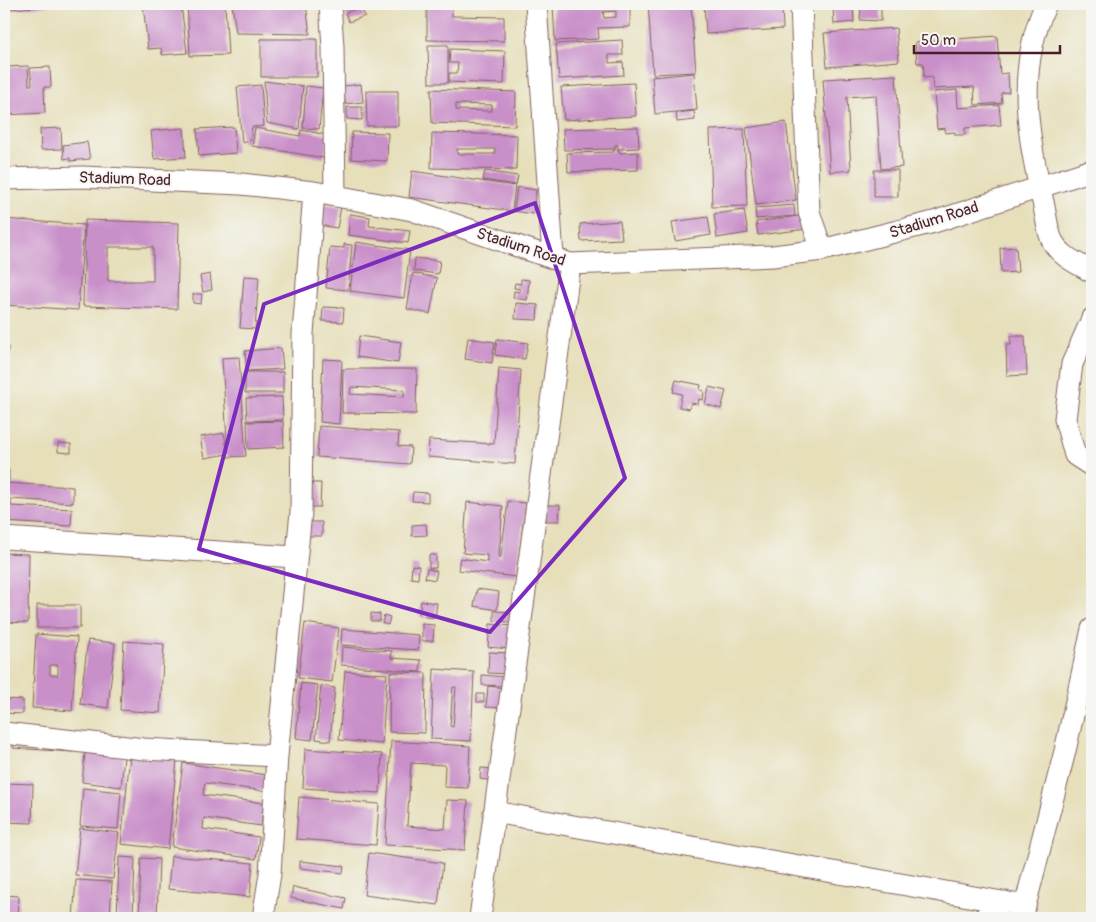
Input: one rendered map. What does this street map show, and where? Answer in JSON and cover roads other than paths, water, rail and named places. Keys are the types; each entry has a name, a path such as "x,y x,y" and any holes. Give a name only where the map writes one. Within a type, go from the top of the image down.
{"street":[{"path":"330,4 333,47 335,196"},
{"path":"480,918 561,260 536,4"},
{"path":"801,4 809,212 822,250"},
{"path":"1046,4 1040,16 1026,78 1030,143 1053,242 1065,256 1092,272"},
{"name":"Stadium Road","path":"4,179 102,177 241,184 314,192 412,210 561,260 773,256 822,250 934,222 1092,170"},
{"path":"263,918 270,874 277,756 300,512 303,334 314,192"},
{"path":"1092,319 1072,364 1065,419 1076,455 1092,466"},
{"path":"4,538 295,557"},
{"path":"494,812 1024,906 1065,751 1092,629"},
{"path":"4,733 144,749 277,756"},
{"path":"984,918 1005,902"}]}
